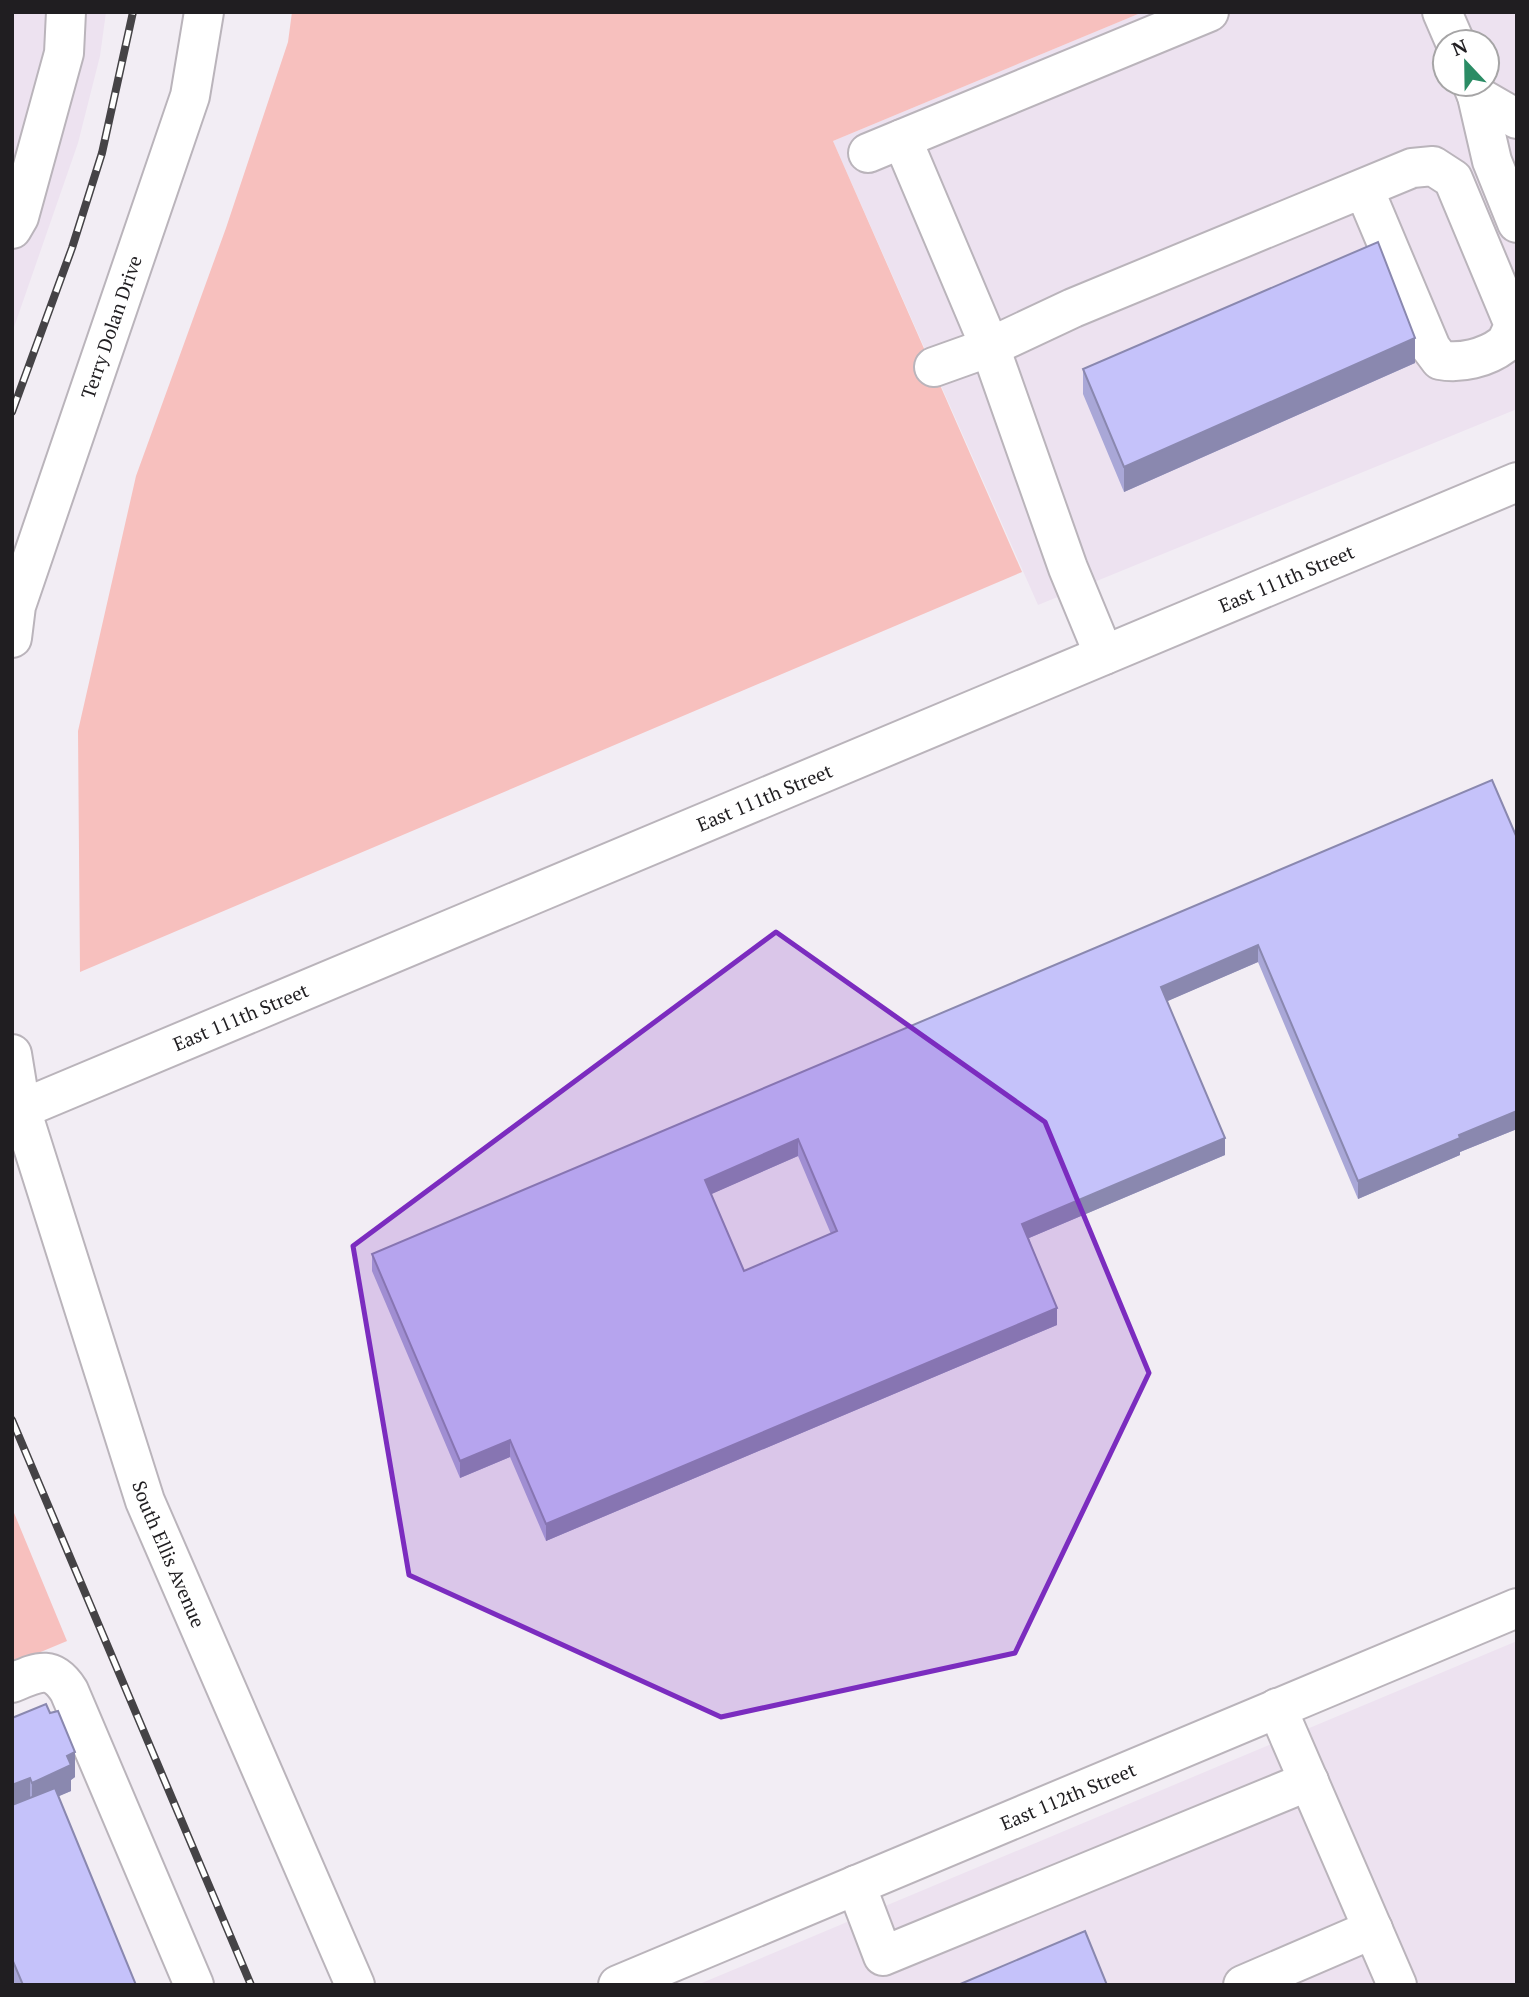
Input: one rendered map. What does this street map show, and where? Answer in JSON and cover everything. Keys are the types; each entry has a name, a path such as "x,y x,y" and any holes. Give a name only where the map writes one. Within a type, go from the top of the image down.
{"street":[{"path":"12,229 19,216 64,53 66,12"},
{"name":"Terry Dolan Drive","path":"12,638 16,606 190,96 204,12"},
{"path":"1104,655 1068,568 990,347 885,146 1209,12"},
{"path":"1492,103 1517,175"},
{"path":"1492,103 1492,162 1517,223"},
{"path":"934,367 990,347 1086,303 1412,168 1433,166 1453,179 1514,325 1505,344 1483,356 1455,363 1440,360 1431,348 1373,186"},
{"name":"East 111th Street","path":"17,1111 1517,482"},
{"path":"12,1054 17,1111"},
{"name":"South Ellis Avenue","path":"17,1111 145,1501 355,1985"},
{"name":"East 112th Street","path":"618,1985 1517,1608"},
{"path":"12,1683 35,1673 50,1672 62,1679 194,1985"},
{"path":"1277,1708 1397,1985"},
{"path":"856,1885 883,1956 1309,1781"},
{"path":"1243,1985 1373,1929"}],"highlighted area":[{"path":"776,932 1045,1122 1149,1373 1015,1653 721,1717 409,1575 353,1246"}],"shaded area":[{"path":"12,12 106,12 100,56 78,143 12,333"},
{"path":"292,12 1143,12 833,141 1022,572 80,972 78,731 136,476 226,228 288,42"},
{"path":"1143,12 1517,12 1517,409 1038,605 833,141"},
{"path":"12,1508 67,1641 12,1664"},
{"path":"1517,1641 1517,1985 697,1985"}],"building":[{"path":"1378,242 1415,338 1124,467 1083,369"},
{"path":"1492,780 1517,838 1517,1111 1358,1181 1258,945 1161,987 1225,1138 1022,1224 1057,1308 546,1524 510,1440 460,1461 372,1254","holes":["798,1139 837,1231 744,1271 705,1180"]},
{"path":"46,1704 50,1713 58,1711 75,1752 67,1756 71,1765 32,1783 30,1778 12,1785 12,1718"},
{"path":"55,1788 136,1985 23,1985 12,1959 12,1805"},
{"path":"1085,1931 1107,1985 958,1985"}],"railway":[{"path":"12,412 72,248 102,153 133,12"},
{"path":"12,1420 251,1985"}]}
